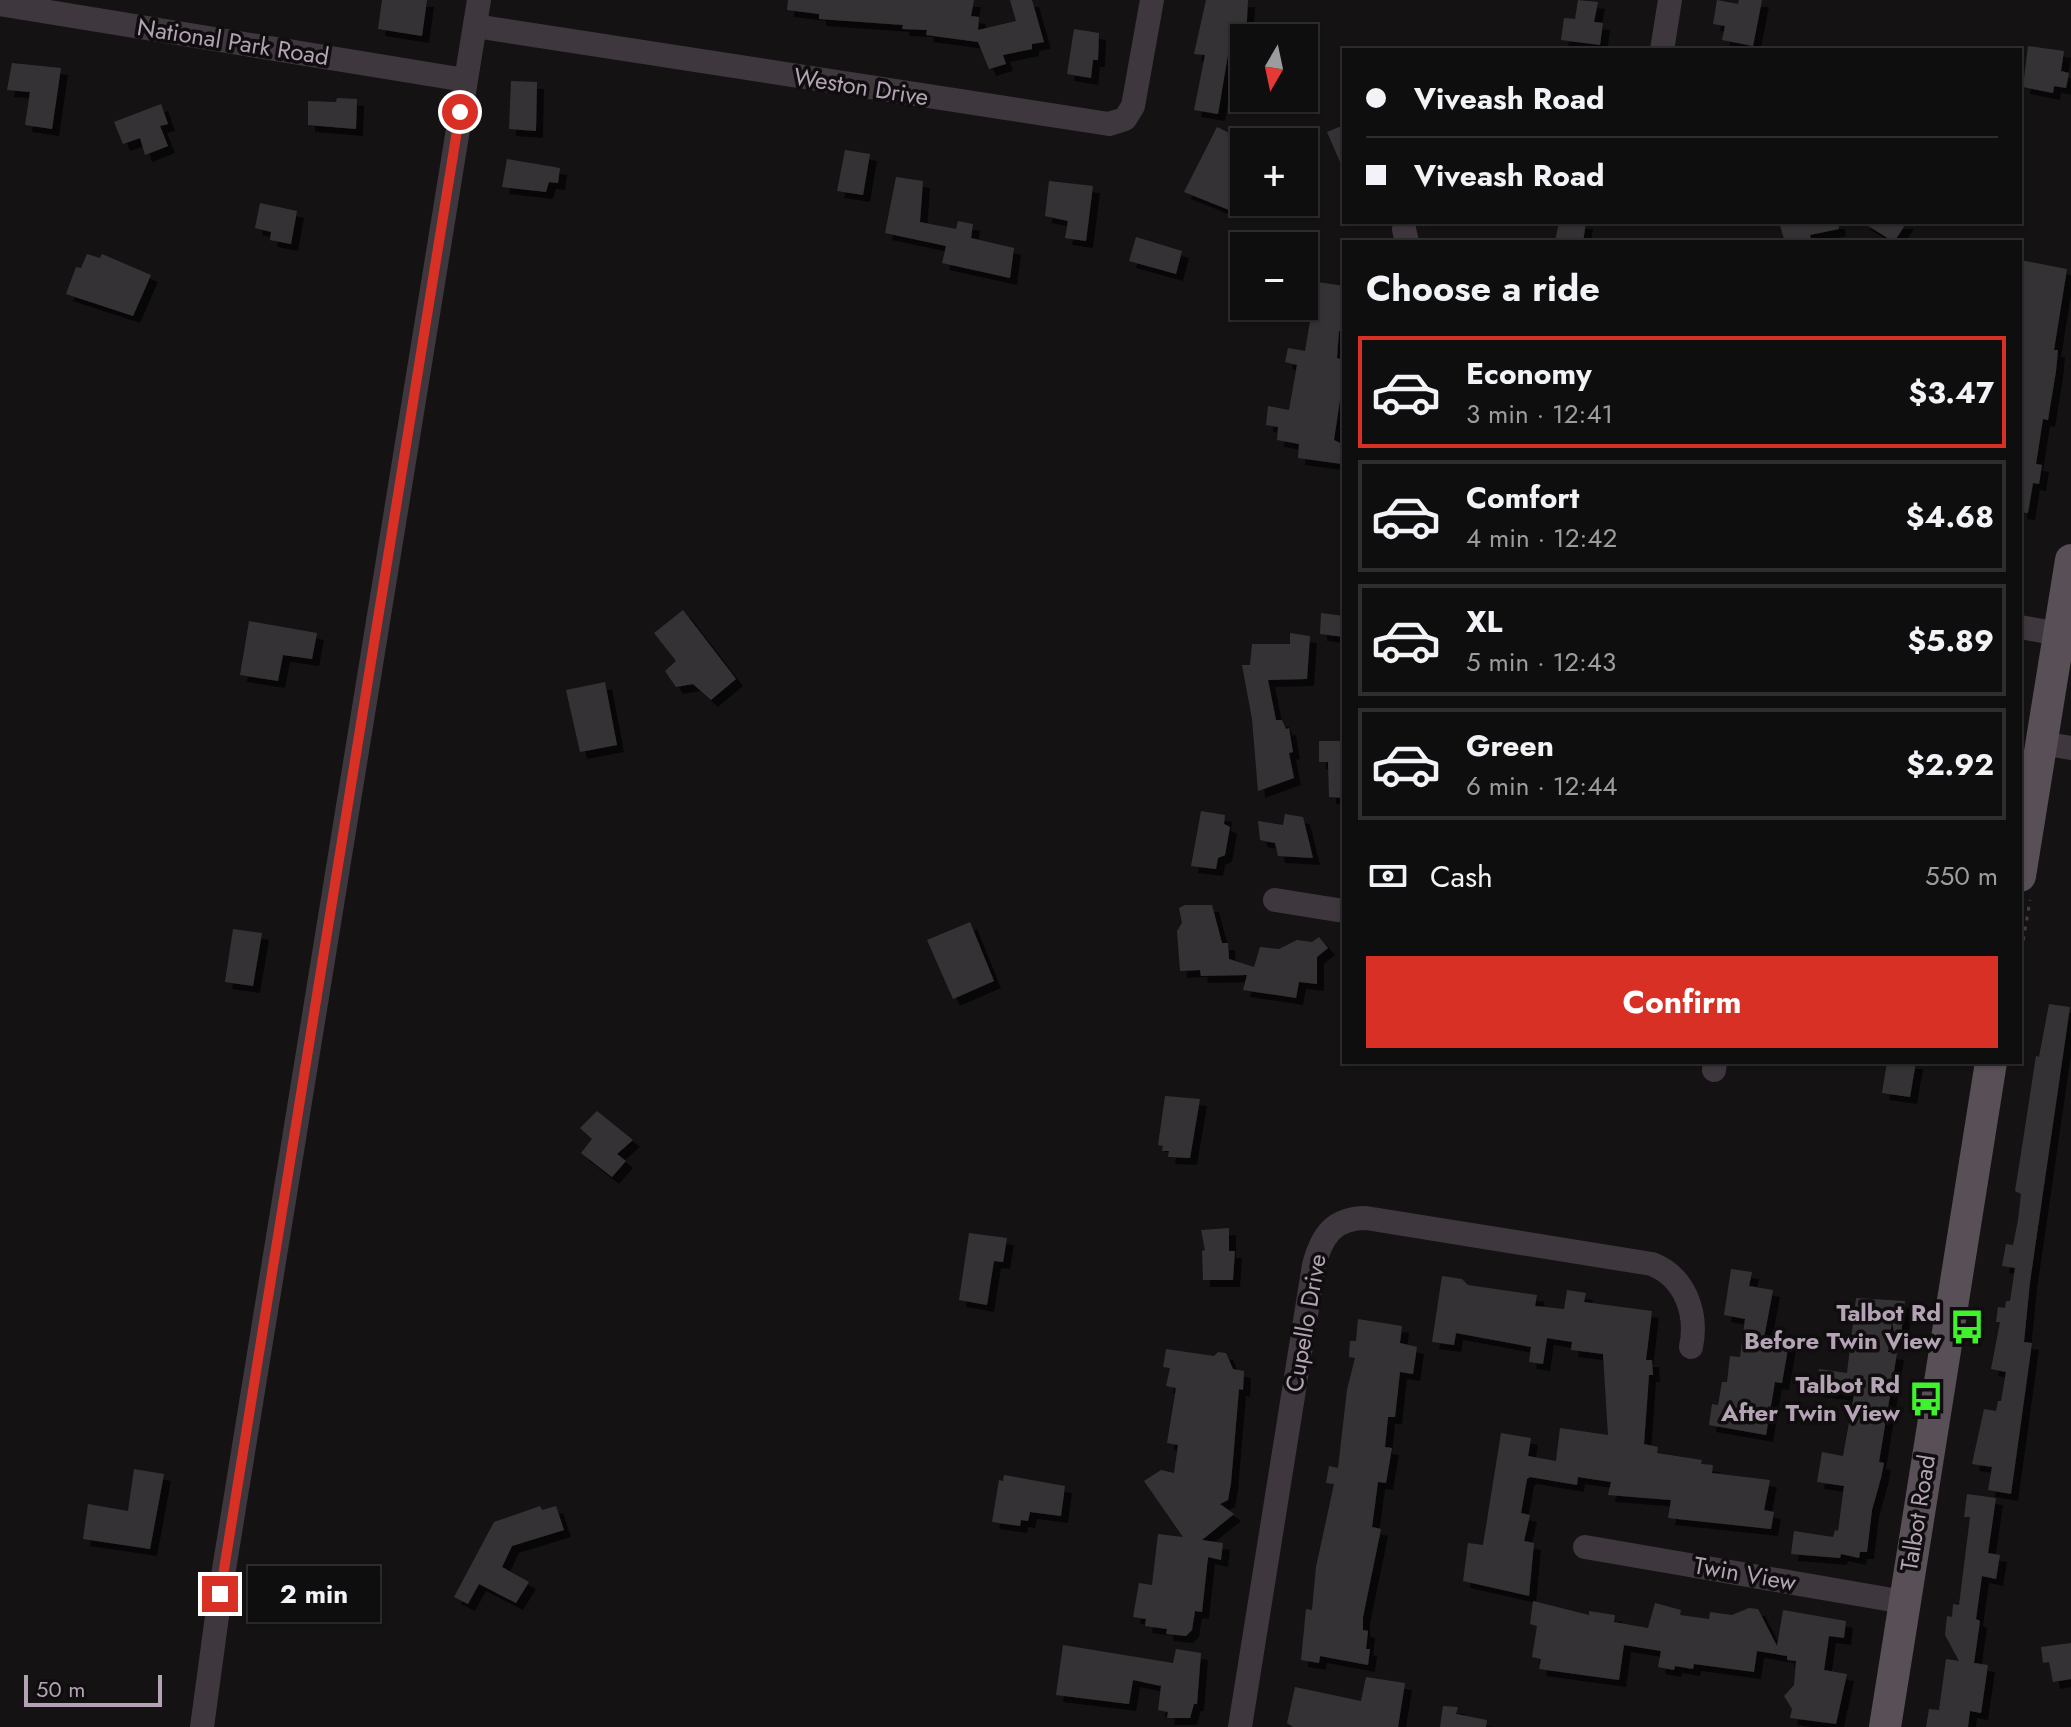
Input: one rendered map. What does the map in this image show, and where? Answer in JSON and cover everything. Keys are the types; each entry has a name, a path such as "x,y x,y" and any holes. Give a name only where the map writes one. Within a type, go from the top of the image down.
{"main road":[{"path":"2022,869 2056,746 2059,634 2071,560"},
{"name":"Talbot Road","path":"1885,1727 1991,1064"}],"street":[{"path":"202,1727 223,1578 479,0"},
{"name":"Weston Drive","path":"475,26 1109,124 1125,119 1133,106 1152,0"},
{"path":"1662,48 1670,0"},
{"name":"National Park Road","path":"0,4 465,80"},
{"path":"2022,627 2059,634"},
{"path":"1275,900 1342,911"},
{"name":"Cupello Drive","path":"1240,1727 1314,1265 1321,1241 1330,1229 1352,1218 1366,1218 1652,1264 1677,1280 1693,1319 1691,1347"},
{"name":"Twin View","path":"1585,1547 1904,1602"}],"building":[{"path":"382,0 427,0 422,36 378,29"},
{"path":"788,0 974,0 971,16 979,17 978,30 1016,21 1010,0 1032,0 1044,42 1032,44 1032,49 1003,55 1006,64 989,69 978,42 926,35 927,30 902,29 903,25 819,19 819,14 787,10"},
{"path":"1206,0 1248,0 1247,24 1230,24 1230,43 1218,114 1194,110 1205,55 1194,54"},
{"path":"1578,0 1598,2 1594,22 1603,23 1600,45 1561,40 1564,18 1575,19"},
{"path":"1717,0 1738,4 1739,0 1762,0 1753,46 1722,40 1725,26 1713,24"},
{"path":"1074,29 1099,33 1098,60 1093,60 1091,78 1067,74"},
{"path":"2028,46 2064,51 2061,71 2069,73 2066,88 2054,86 2053,93 2023,87"},
{"path":"12,63 61,68 52,129 25,125 30,92 7,90"},
{"path":"511,81 537,82 536,131 509,129"},
{"path":"337,98 357,99 356,129 308,125 308,101 336,102"},
{"path":"161,104 168,124 160,126 168,146 145,155 140,138 123,144 114,122"},
{"path":"1342,126 1342,166 1327,132"},
{"path":"1217,127 1230,133 1229,210 1184,192"},
{"path":"845,150 870,154 863,195 837,191"},
{"path":"507,159 560,168 558,183 549,182 546,192 502,187"},
{"path":"896,177 923,181 920,222 956,229 958,221 973,224 971,238 1014,248 1010,278 942,263 946,246 885,233"},
{"path":"1049,181 1093,186 1086,241 1065,238 1068,221 1045,216"},
{"path":"260,203 297,211 291,244 270,240 271,232 255,228"},
{"path":"1559,224 1586,224 1583,240 1555,240"},
{"path":"1780,224 1838,224 1839,229 1810,235 1811,239 1808,240 1784,240"},
{"path":"1865,224 1906,224 1895,240"},
{"path":"1136,237 1182,251 1176,274 1129,261"},
{"path":"87,254 100,258 102,254 151,275 133,316 66,294 76,267 81,268"},
{"path":"2022,260 2067,269 2054,350 2058,350 2056,371 2048,420 2043,419 2036,464 2042,465 2039,484 2033,483 2028,513 2022,512"},
{"path":"1318,282 1342,286 1342,332 1339,331 1337,358 1342,359 1342,400 1334,440 1342,444 1342,464 1298,458 1299,444 1277,440 1278,427 1266,425 1268,406 1289,410 1297,365 1285,362 1288,348 1305,351 1310,320 1318,320"},
{"path":"683,610 736,679 711,700 693,684 676,687 665,671 676,661 654,633"},
{"path":"1321,613 1342,616 1342,637 1320,634"},
{"path":"249,621 317,633 312,659 283,655 278,681 240,675"},
{"path":"1290,633 1310,636 1307,679 1268,680 1276,720 1282,720 1286,729 1289,728 1293,752 1289,753 1294,778 1258,791 1252,719 1242,665 1250,665 1252,644 1290,644"},
{"path":"605,682 617,745 580,752 566,690"},
{"path":"1319,741 1342,741 1342,798 1329,797 1328,762 1319,762"},
{"path":"1201,811 1225,815 1224,824 1230,827 1225,855 1218,858 1216,869 1191,866"},
{"path":"1285,814 1303,817 1313,858 1278,856 1275,843 1260,840 1258,821 1283,825"},
{"path":"1185,905 1212,905 1222,943 1228,943 1229,959 1254,967 1260,947 1279,949 1297,940 1312,942 1319,937 1328,948 1317,957 1317,984 1299,982 1296,998 1243,990 1247,975 1201,976 1200,970 1180,971 1177,931 1182,923 1179,908"},
{"path":"970,922 994,981 953,999 927,940"},
{"path":"233,929 262,933 253,986 225,982"},
{"path":"2049,1004 2070,1007 2030,1282 2024,1342 2032,1343 2011,1494 1988,1490 1992,1467 1972,1464 1984,1409 1996,1411 2006,1372 1991,1369 2000,1322 1996,1322 1998,1307 2005,1308 2006,1301 2010,1301 2015,1268 2002,1266 2006,1244 2013,1245 2018,1220 2021,1194 2015,1191 2036,1056 2039,1057"},
{"path":"1887,1064 1916,1064 1910,1097 1882,1093"},
{"path":"1165,1096 1200,1099 1190,1158 1168,1157 1169,1151 1162,1151 1163,1146 1158,1145"},
{"path":"597,1111 633,1140 617,1154 626,1161 612,1177 581,1153 592,1139 580,1128"},
{"path":"1229,1228 1229,1251 1235,1251 1233,1280 1203,1280 1202,1251 1205,1250 1201,1230"},
{"path":"969,1233 1007,1238 1003,1262 994,1261 987,1305 959,1300"},
{"path":"1731,1269 1752,1272 1749,1286 1773,1290 1764,1338 1789,1343 1782,1383 1775,1382 1766,1435 1709,1425 1712,1404 1718,1405 1722,1382 1727,1382 1730,1356 1740,1357 1745,1319 1724,1315"},
{"path":"1442,1276 1462,1279 1468,1285 1537,1295 1535,1306 1564,1309 1567,1290 1586,1293 1584,1302 1652,1311 1646,1360 1652,1360 1653,1375 1649,1375 1644,1444 1658,1447 1657,1453 1702,1460 1701,1464 1713,1465 1712,1473 1770,1480 1764,1510 1774,1512 1771,1529 1668,1518 1671,1500 1608,1495 1611,1482 1578,1477 1577,1485 1530,1477 1527,1479 1521,1513 1530,1515 1524,1541 1534,1543 1529,1596 1463,1581 1468,1543 1483,1545 1501,1433 1531,1438 1528,1456 1556,1461 1560,1428 1608,1435 1603,1354 1571,1350 1572,1342 1547,1338 1543,1364 1529,1362 1531,1347 1456,1333 1454,1345 1432,1342"},
{"path":"1856,1298 1905,1301 1900,1343 1896,1343 1892,1321 1888,1352 1897,1353 1879,1462 1884,1463 1872,1510 1867,1552 1860,1552 1859,1558 1841,1554 1840,1558 1791,1554 1794,1531 1833,1537 1835,1530 1838,1531 1844,1486 1817,1482 1822,1452 1843,1456 1854,1395 1816,1390 1819,1369 1847,1373"},
{"path":"1358,1319 1402,1326 1400,1343 1417,1347 1413,1374 1400,1372 1395,1417 1388,1417 1385,1447 1392,1448 1386,1483 1378,1482 1372,1527 1381,1529 1363,1617 1363,1630 1368,1631 1366,1649 1370,1649 1368,1665 1320,1656 1319,1663 1301,1660 1306,1609 1312,1610 1316,1567 1334,1484 1326,1483 1329,1466 1338,1468 1347,1390 1355,1358 1349,1357 1350,1341 1356,1341"},
{"path":"1166,1349 1214,1356 1218,1352 1226,1353 1233,1369 1244,1371 1243,1390 1239,1389 1228,1500 1220,1504 1234,1514 1202,1540 1223,1543 1221,1560 1208,1557 1202,1612 1195,1611 1192,1630 1186,1636 1166,1634 1167,1629 1145,1626 1146,1619 1133,1617 1139,1583 1152,1585 1158,1534 1183,1537 1144,1481 1161,1470 1174,1473 1178,1445 1167,1443 1176,1388 1166,1386 1170,1368 1163,1367"},
{"path":"134,1469 164,1474 150,1549 83,1539 88,1504 128,1511"},
{"path":"1004,1475 1065,1486 1061,1516 1030,1512 1028,1521 1021,1520 1020,1526 992,1522 999,1480 1003,1481"},
{"path":"1967,1494 1996,1498 1988,1553 2000,1555 1996,1579 1982,1576 1976,1619 1980,1621 1974,1663 1988,1665 1981,1713 1970,1711 1968,1727 1926,1727 1929,1709 1939,1710 1946,1659 1959,1661 1945,1635 1947,1616 1952,1617 1953,1604 1959,1605 1970,1517 1964,1517"},
{"path":"540,1506 542,1510 556,1506 564,1530 512,1546 502,1567 529,1582 516,1603 479,1584 468,1604 454,1597 494,1522"},
{"path":"1533,1601 1589,1615 1589,1611 1615,1615 1614,1622 1648,1628 1655,1603 1681,1610 1680,1615 1709,1619 1710,1612 1732,1615 1749,1608 1758,1609 1777,1646 1783,1610 1846,1621 1844,1638 1829,1636 1824,1670 1847,1674 1836,1724 1790,1718 1792,1709 1784,1696 1794,1685 1796,1661 1787,1660 1787,1656 1757,1651 1754,1672 1694,1664 1693,1669 1675,1666 1674,1670 1658,1667 1661,1651 1624,1645 1619,1680 1539,1669 1541,1659 1532,1657 1537,1626 1530,1624"},
{"path":"2071,1643 2071,1679 2053,1682 2049,1662 2043,1663 2041,1647"},
{"path":"1063,1645 1173,1663 1176,1649 1201,1653 1197,1704 1194,1704 1190,1718 1167,1718 1168,1712 1158,1710 1161,1686 1133,1680 1129,1704 1056,1695"},
{"path":"1366,1677 1405,1683 1398,1727 1293,1727 1287,1723 1295,1687 1361,1701"},
{"path":"1443,1706 1458,1707 1456,1714 1487,1720 1486,1727 1440,1727"}],"place":[{"name":"Talbot Rd Before Twin View","path":"1967,1327"},
{"name":"Talbot Rd After Twin View","path":"1926,1399"}],"route":[{"path":"220,1594 460,112"}]}
